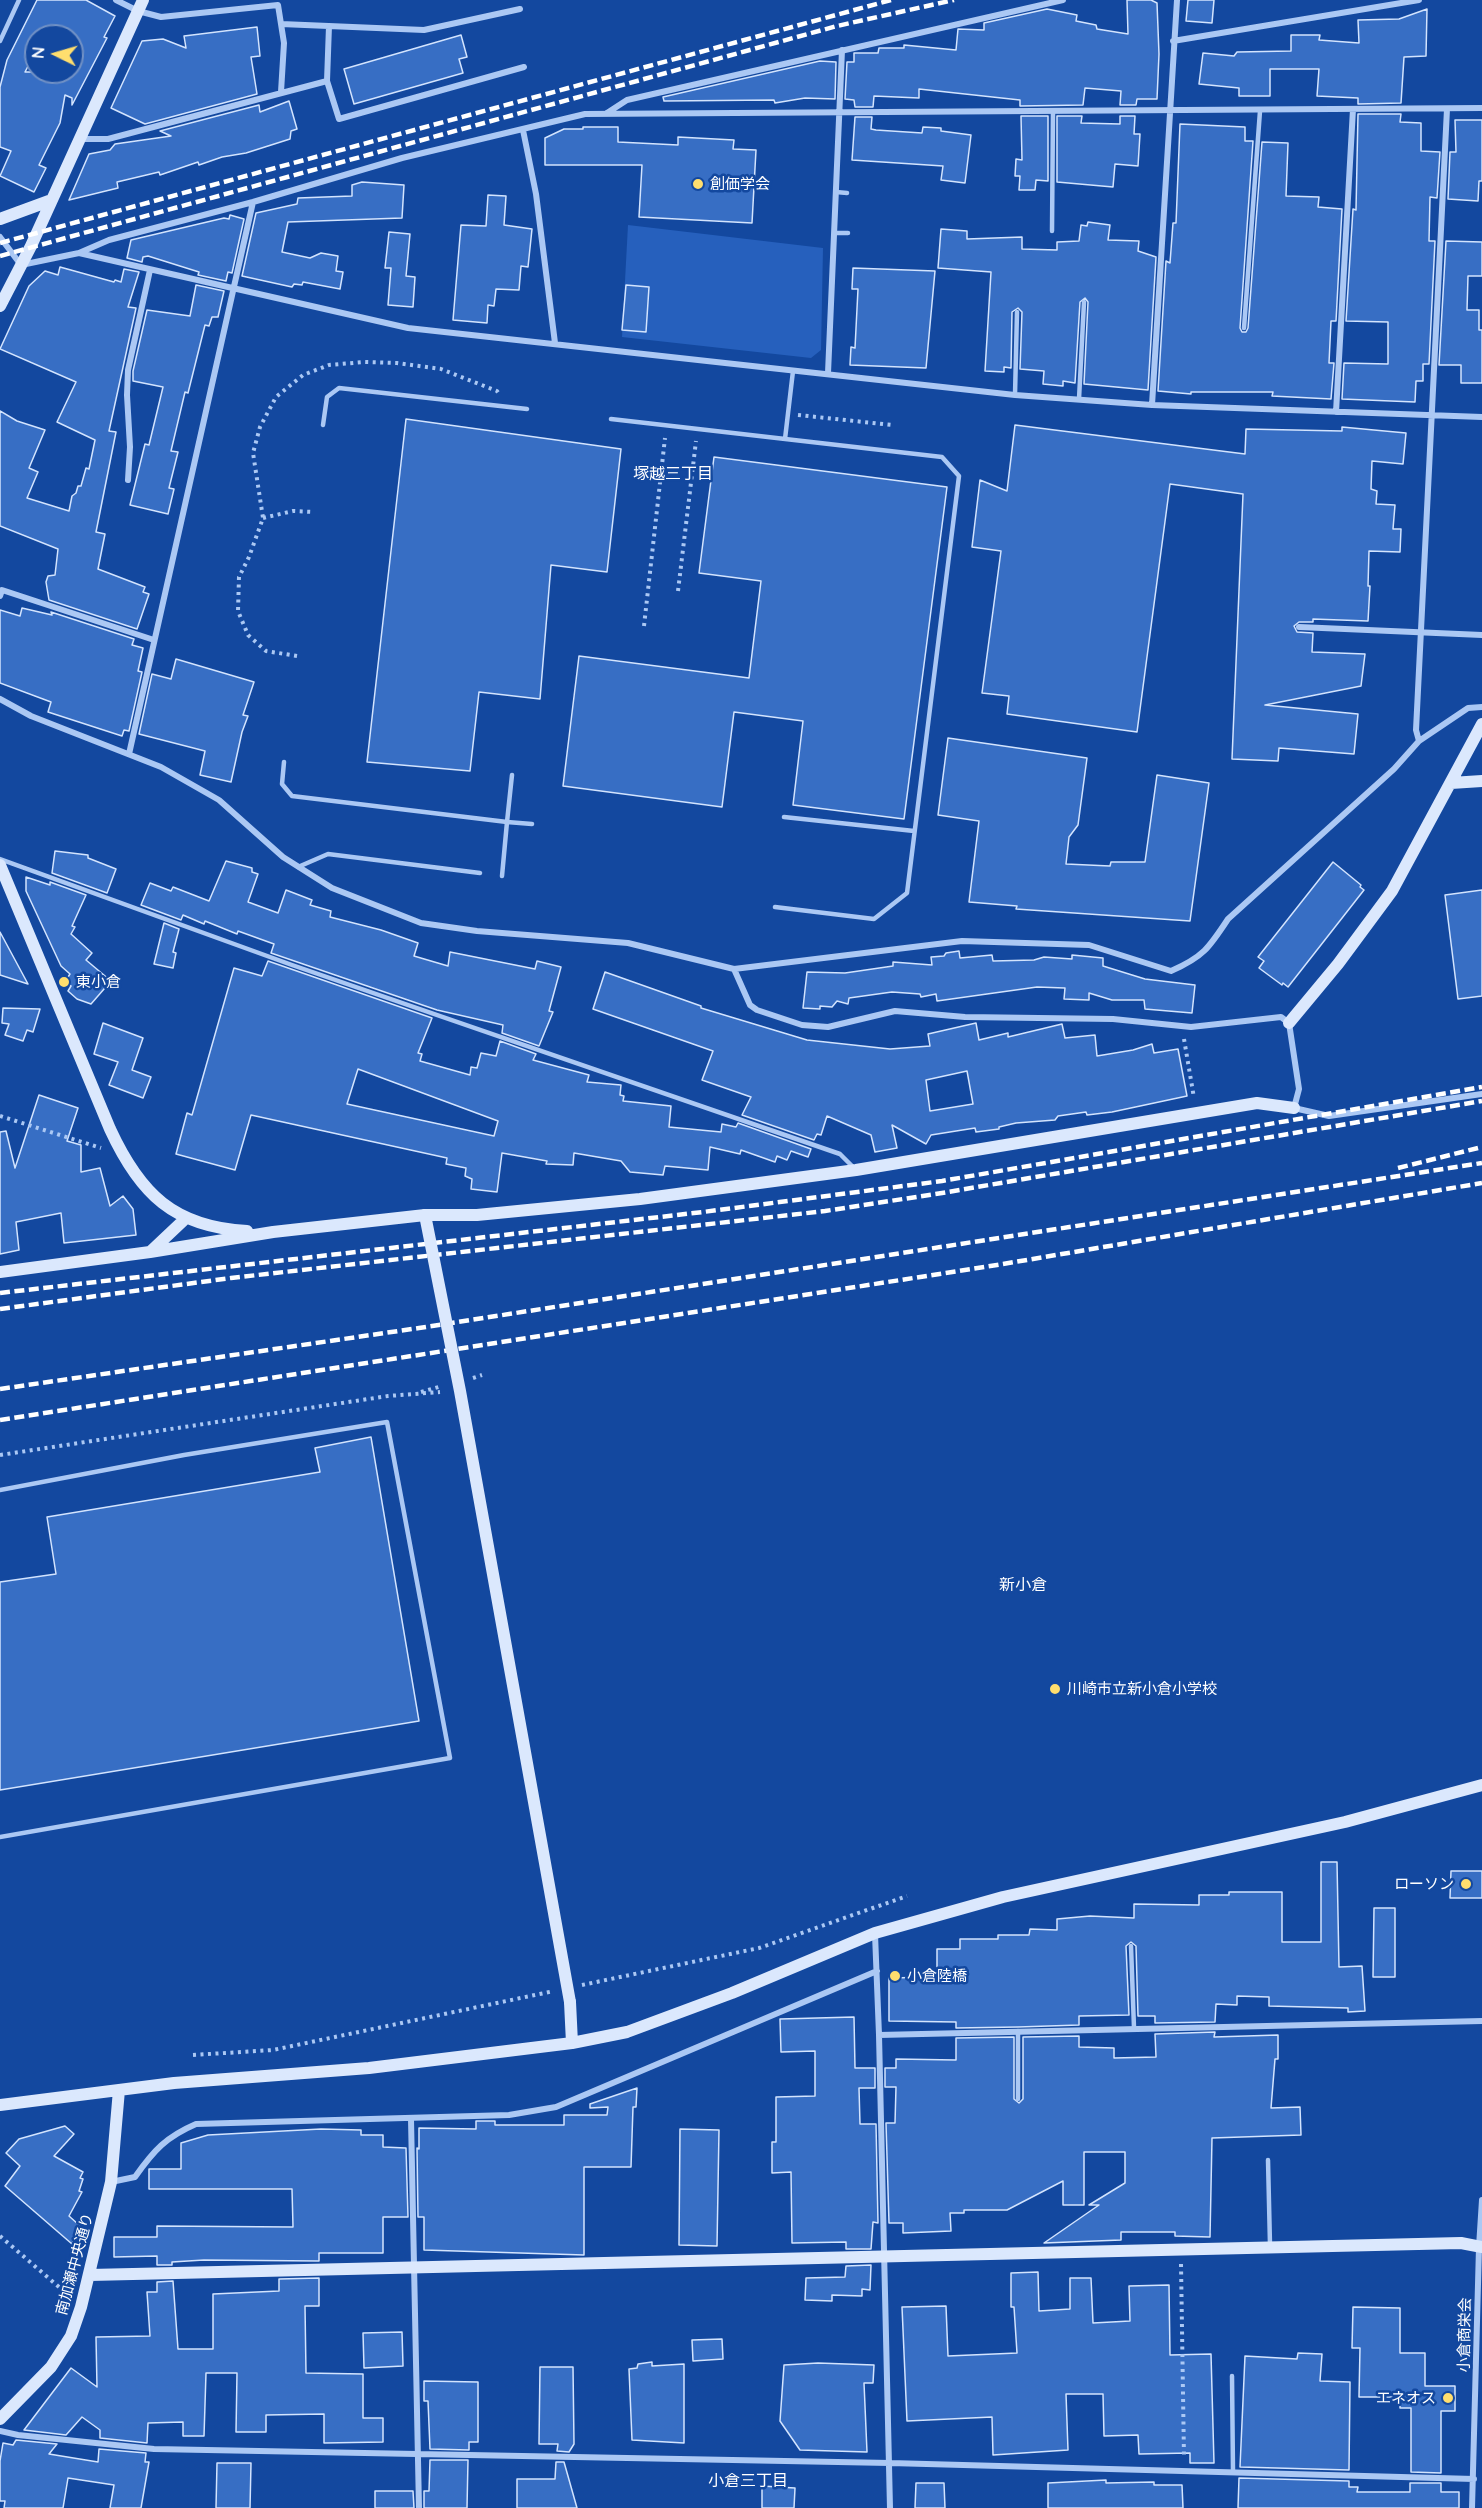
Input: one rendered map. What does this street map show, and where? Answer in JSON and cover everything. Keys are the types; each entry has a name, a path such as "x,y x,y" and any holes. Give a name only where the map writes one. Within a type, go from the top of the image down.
{"street":[{"path":"116,0 141,6 161,17 278,5 284,43 281,92"},
{"path":"607,113 627,100 1063,0"},
{"path":"1152,405 1177,0"},
{"path":"1173,41 1419,0"},
{"path":"0,306 141,6"},
{"path":"281,24 424,30 520,9"},
{"path":"329,26 327,81 339,119 524,67"},
{"path":"828,373 842,50"},
{"path":"79,139 108,140 327,81"},
{"path":"21,265 79,253 109,240 253,202 402,158 585,114 1482,108"},
{"path":"1336,412 1353,109"},
{"path":"1419,741 1416,730 1420,632 1447,109"},
{"path":"523,130 536,194 555,343"},
{"path":"0,219 50,201"},
{"path":"129,754 253,202"},
{"path":"0,237 21,265"},
{"path":"79,253 408,328 1015,394 1152,405 1482,417"},
{"path":"128,480 130,447 128,370 150,270"},
{"path":"0,596 2,590 154,640"},
{"path":"1299,627 1482,635"},
{"path":"0,699 31,716 161,767 219,800 283,857 332,888 421,923 477,931 628,943 734,969 962,941 1089,945 1171,971 1193,961 1210,947 1228,919 1394,769 1419,741 1468,708 1482,707"},
{"path":"1289,1023 1338,964 1392,891 1482,724"},
{"path":"1451,783 1482,781"},
{"path":"0,865 120,1149 139,1180 152,1194 185,1219 220,1229 273,1232"},
{"path":"734,969 750,1005 757,1010 802,1025 828,1026 895,1011 965,1017 1103,1018 1191,1027 1281,1017 1289,1023 1299,1089 1294,1108"},
{"path":"0,1272 150,1252 273,1232 425,1215 477,1215 640,1199 856,1170 1257,1103 1267,1102 1329,1116 1482,1094"},
{"path":"425,1215 460,1391 570,2002 572,2043"},
{"path":"150,1252 185,1219"},
{"path":"0,2105 174,2083 369,2068 572,2043 627,2032 732,1993 874,1933 1003,1897 1345,1822 1482,1785"},
{"path":"874,1933 891,2463 890,2508"},
{"path":"111,2182 135,2177 149,2157 172,2134 196,2124 509,2115 556,2107 877,1971"},
{"path":"879,2035 1482,2021"},
{"name":"南加瀬中央通り","path":"0,2419 51,2367 71,2336 90,2275 111,2182 119,2090"},
{"path":"411,2118 412,2269 419,2508"},
{"name":"小倉商栄会","path":"1472,2508 1482,2200"},
{"path":"90,2275 1461,2243 1480,2247"},
{"path":"0,2431 18,2435 154,2449 891,2463 1474,2479"},
{"path":"1474,2468 1482,2468"}],"lane":[{"path":"0,41 19,0"},
{"path":"1052,231 1053,111"},
{"path":"1244,328 1260,111"},
{"path":"836,192 847,193"},
{"path":"834,233 848,233"},
{"path":"1079,399 1084,302"},
{"path":"1015,394 1017,312"},
{"path":"785,439 793,371"},
{"path":"323,425 327,397 339,387 527,409"},
{"path":"611,419 942,456 959,477 907,892 874,919 775,907"},
{"path":"284,762 282,784 292,796 532,824"},
{"path":"502,876 513,775"},
{"path":"784,817 914,831"},
{"path":"298,867 328,854 480,873"},
{"path":"0,860 543,1053 840,1154 856,1170"},
{"path":"0,1490 184,1455 387,1422 450,1758 0,1837"},
{"path":"1131,1946 1134,2028"},
{"path":"1017,2031 1018,2099"},
{"path":"1268,2160 1270,2248"},
{"path":"1232,2376 1233,2472"}],"path":[{"path":"297,656 266,651 248,635 238,611 238,577 249,557 263,518 253,453 257,435 276,397 303,375 329,365 365,362 397,363 441,369 497,391 501,396 502,406"},
{"path":"788,414 892,425"},
{"path":"644,626 666,425"},
{"path":"678,591 698,429"},
{"path":"263,518 293,511 313,512"},
{"path":"1193,1037 1182,1039 1197,1113"},
{"path":"0,1116 102,1148"},
{"path":"0,1455 388,1396 440,1392"},
{"path":"0,2236 81,2307"},
{"path":"1180,2251 1185,2471"}],"shaded area":[{"path":"628,225 823,248 821,350 811,358 622,337"}],"building":[{"path":"37,0 86,0 115,16 104,37 107,38 84,82 84,24 25,24"},
{"path":"1127,0 1151,0 1157,3 1159,54 1157,99 1137,99 1136,105 1120,105 1121,91 1085,88 1083,105 1020,106 1020,100 919,89 919,98 874,96 873,107 855,107 854,100 845,99 847,62 854,62 854,53 878,53 879,48 904,48 904,45 956,50 958,29 984,30 984,23 1047,9 1077,15 1076,21 1096,25 1097,29 1128,34"},
{"path":"1188,0 1214,0 1212,23 1186,21"},
{"path":"1427,9 1426,56 1404,57 1401,103 1358,104 1358,98 1317,96 1319,69 1270,69 1270,96 1239,96 1239,88 1199,84 1203,53 1234,56 1237,52 1291,51 1291,35 1320,35 1319,40 1359,43 1358,20 1399,19"},
{"path":"24,26 24,84 83,84 72,105 72,98 65,95 60,123 39,165 46,168 34,192 0,176 11,151 0,147 0,87 7,60"},
{"path":"257,27 260,56 251,57 257,94 145,124 111,108 142,41 163,39 186,48 184,36"},
{"path":"461,35 467,57 459,59 463,73 354,104 344,69"},
{"path":"820,61 836,62 835,99 805,98 775,103 774,100 664,101 663,97"},
{"path":"289,101 297,129 291,131 290,139 199,165 198,162 160,175 159,172 117,182 118,188 69,200 89,154 110,150 115,144 171,136 160,131 259,105 260,112"},
{"path":"1358,114 1401,114 1400,122 1421,123 1421,151 1440,152 1437,198 1430,197 1429,241 1435,241 1429,364 1423,364 1423,381 1416,381 1415,402 1342,399 1344,363 1388,364 1388,322 1346,321 1353,209 1356,210"},
{"path":"1021,116 1048,116 1048,181 1036,180 1035,190 1019,190 1020,176 1015,176 1016,159 1022,160"},
{"path":"1057,116 1082,116 1081,123 1120,124 1120,116 1135,116 1134,134 1140,134 1138,166 1115,164 1113,187 1057,182"},
{"path":"855,117 872,117 871,129 876,130 922,133 923,127 941,128 941,131 971,135 965,183 941,180 943,166 852,160"},
{"path":"1455,120 1482,120 1482,181 1479,181 1478,201 1448,199 1450,152 1456,152"},
{"path":"1180,124 1245,127 1245,141 1253,141 1240,328 1242,332 1246,332 1248,328 1262,142 1288,143 1286,196 1319,197 1318,207 1342,209 1336,321 1331,321 1329,363 1334,363 1331,399 1272,396 1273,392 1191,392 1191,394 1158,391 1166,261 1170,263 1173,223 1176,223"},
{"name":"創価学会","path":"583,127 618,127 618,142 678,145 678,137 734,140 733,149 756,150 752,223 639,217 642,165 545,165 545,138 564,129 583,129"},
{"path":"362,182 404,185 402,218 288,222 282,252 310,258 321,253 338,256 336,271 343,272 340,289 303,282 302,285 294,284 292,287 242,276 256,213 297,204 298,198 352,196 352,185"},
{"path":"488,195 506,196 504,225 532,229 528,267 521,266 519,290 496,289 494,306 488,305 487,323 453,320 461,225 486,226"},
{"path":"230,215 244,219 232,273 228,272 226,281 198,275 199,272 148,256 143,257 142,262 127,258 131,240 224,218 229,219"},
{"path":"1088,222 1110,225 1108,240 1139,241 1138,251 1156,257 1148,390 1084,384 1088,302 1085,298 1080,302 1075,383 1063,381 1063,386 1043,384 1044,371 1020,369 1022,312 1018,308 1012,312 1011,368 1004,367 1004,372 985,371 991,272 938,268 941,229 967,231 967,239 1022,237 1022,249 1057,250 1057,242 1079,241 1081,225 1087,226"},
{"path":"389,232 410,234 406,276 415,277 413,307 388,305 391,268 385,268"},
{"path":"1446,241 1482,242 1482,276 1468,276 1467,310 1479,310 1479,330 1482,330 1482,383 1461,383 1461,365 1439,365"},
{"path":"60,267 114,282 115,280 121,282 124,269 139,272 128,307 136,308 109,431 116,432 96,532 105,534 98,569 145,587 143,592 149,594 137,629 49,600 46,582 48,576 55,575 58,549 0,526 0,411 17,421 45,430 29,468 38,472 27,498 69,511 72,496 76,493 78,486 81,486 86,468 89,469 95,440 57,422 76,382 0,349 29,286 45,271 58,275"},
{"path":"853,268 935,271 926,368 850,365 851,347 855,348 858,289 852,289"},
{"path":"196,285 224,291 218,317 212,317 209,326 205,325 188,393 185,392 171,451 178,452 169,488 174,489 168,514 130,505 145,444 149,445 163,387 133,381 133,371 147,310 190,316"},
{"path":"626,285 649,287 646,332 622,330"},
{"path":"406,419 621,449 607,572 551,565 540,699 479,692 470,771 367,762"},
{"path":"1015,425 1245,454 1246,429 1342,431 1342,427 1406,433 1403,464 1372,461 1371,489 1377,491 1376,504 1395,505 1393,529 1401,529 1400,552 1369,551 1368,621 1313,619 1313,622 1299,622 1294,626 1297,632 1313,633 1312,652 1365,654 1361,686 1265,705 1358,714 1354,754 1279,748 1278,761 1232,759 1243,494 1170,484 1137,732 1007,714 1009,696 982,693 1001,551 972,547 980,480 1007,491"},
{"path":"714,457 947,487 904,819 793,805 803,721 734,712 722,807 563,786 579,656 749,678 761,581 699,573"},
{"path":"22,608 52,615 51,612 134,639 132,645 143,648 138,671 142,672 129,731 124,730 122,736 48,712 51,702 0,683 0,610 20,616"},
{"path":"176,659 254,682 243,715 248,716 242,732 231,782 200,775 205,751 139,734 152,674 171,679"},
{"path":"948,738 1087,758 1078,825 1069,837 1066,864 1110,866 1111,862 1145,862 1157,775 1209,783 1190,921 1016,909 1017,906 969,902 979,821 938,815"},
{"path":"55,851 88,855 88,858 116,869 107,893 52,873"},
{"path":"226,861 252,868 252,872 258,874 248,902 278,913 286,890 312,900 310,905 331,911 330,917 381,930 418,943 414,956 448,966 450,952 535,969 537,961 561,967 549,1011 553,1012 539,1046 502,1033 503,1025 437,1010 271,953 274,944 238,931 237,934 183,915 181,920 141,905 150,883 171,891 173,887 209,901"},
{"path":"1333,862 1364,890 1288,987 1283,983 1282,985 1259,968 1264,961 1258,957"},
{"path":"26,877 50,885 50,882 86,895 72,926 75,927 71,934 92,953 86,960 111,981 91,1004 77,999 68,991 71,986 64,983 70,974 61,966 26,891"},
{"path":"1482,890 1482,996 1458,999 1445,895"},
{"path":"164,923 179,929 173,952 176,953 173,968 154,964"},
{"path":"0,932 28,984 0,975"},
{"path":"959,951 960,958 992,955 993,961 1034,960 1044,957 1072,959 1072,955 1103,958 1103,966 1145,979 1195,985 1192,1013 1145,1009 1144,1000 1112,1000 1089,993 1089,1000 1064,999 1065,988 1037,987 937,1001 936,994 921,997 920,994 892,992 849,998 848,1004 837,1001 832,1007 803,1008 807,972 845,973 893,966 893,962 932,965 931,957"},
{"path":"268,961 432,1018 418,1053 422,1054 420,1061 470,1075 471,1067 477,1068 481,1053 496,1056 500,1041 536,1054 533,1060 589,1075 587,1082 621,1085 620,1095 624,1096 623,1101 671,1106 669,1127 721,1132 722,1124 736,1127 738,1123 811,1149 808,1157 791,1151 787,1160 777,1156 775,1162 741,1150 740,1154 710,1147 708,1170 665,1166 663,1175 630,1172 621,1161 574,1153 573,1165 546,1164 547,1161 502,1153 497,1192 471,1189 472,1179 465,1176 466,1168 446,1164 447,1158 251,1115 235,1170 176,1154 187,1113 192,1115 234,968 262,976","holes":["358,1069 498,1121 494,1136 347,1104"]},
{"path":"605,972 701,1006 701,1008 807,1040 890,1049 930,1046 928,1034 976,1023 979,1040 1008,1033 1008,1037 1062,1024 1065,1038 1095,1035 1097,1056 1133,1050 1152,1044 1154,1053 1178,1049 1187,1096 1112,1112 1087,1115 1086,1112 1058,1116 1055,1120 1016,1123 999,1127 999,1129 976,1132 975,1128 931,1135 926,1144 892,1125 897,1148 875,1152 871,1135 827,1116 821,1135 817,1134 814,1140 742,1115 751,1097 702,1080 713,1051 593,1009","holes":["967,1071 973,1104 930,1111 926,1080"]},
{"path":"3,1008 40,1009 33,1032 27,1030 23,1041 5,1035 9,1024 2,1023"},
{"path":"103,1023 143,1038 132,1070 151,1077 143,1098 109,1085 118,1062 94,1054"},
{"path":"39,1095 78,1108 67,1141 81,1145 81,1172 100,1168 110,1206 123,1196 133,1209 136,1235 64,1243 61,1213 16,1222 19,1250 0,1254 0,1132 6,1131 15,1168"},
{"path":"371,1437 419,1721 0,1790 0,1582 56,1574 47,1517 320,1472 315,1448"},
{"path":"1321,1862 1337,1862 1339,1967 1362,1966 1365,2011 1348,2012 1348,2008 1269,2006 1269,1997 1237,1996 1237,2005 1216,2004 1215,2022 1155,2023 1155,2016 1138,2016 1136,1946 1131,1942 1126,1946 1129,2015 1079,2016 1079,2025 1018,2027 956,2028 956,2022 889,2021 889,1978 937,1977 937,1949 960,1949 960,1939 998,1939 998,1935 1029,1935 1030,1929 1057,1930 1057,1919 1090,1916 1134,1918 1134,1904 1199,1905 1199,1895 1229,1895 1229,1892 1282,1892 1282,1942 1321,1942"},
{"name":"ローソン","path":"1451,1871 1482,1871 1482,1898 1450,1898"},
{"path":"1374,1908 1395,1908 1395,1977 1373,1977"},
{"path":"854,2017 855,2068 875,2068 875,2088 859,2088 860,2124 876,2124 878,2223 873,2222 871,2249 846,2249 846,2242 792,2243 791,2172 772,2173 772,2142 776,2142 776,2097 815,2096 815,2051 781,2052 780,2019"},
{"path":"1215,2032 1214,2037 1278,2035 1278,2059 1275,2059 1271,2108 1300,2107 1301,2135 1212,2138 1210,2237 1175,2236 1175,2232 1121,2232 1121,2240 1044,2243 1099,2205 1089,2205 1125,2183 1125,2152 1084,2152 1084,2205 1063,2205 1063,2181 1007,2210 964,2210 964,2213 950,2213 951,2231 903,2233 903,2223 889,2223 886,2123 895,2123 896,2087 885,2087 885,2068 896,2068 896,2059 956,2060 956,2038 1014,2037 1014,2099 1019,2103 1023,2099 1023,2037 1079,2036 1079,2047 1114,2048 1114,2058 1156,2057 1155,2034"},
{"path":"637,2088 636,2107 633,2107 631,2167 584,2167 584,2255 424,2250 424,2217 418,2217 419,2128 476,2129 476,2121 495,2121 495,2125 564,2125 564,2115 607,2115 608,2107 590,2108 590,2104"},
{"path":"65,2126 74,2134 54,2156 83,2172 79,2191 82,2192 69,2216 79,2225 72,2244 5,2186 20,2166 6,2153 19,2139"},
{"path":"321,2129 361,2130 361,2135 383,2135 383,2147 406,2148 408,2217 383,2217 383,2253 319,2253 319,2261 204,2260 172,2262 172,2265 157,2265 157,2256 114,2257 114,2237 157,2237 157,2226 293,2227 292,2189 149,2189 149,2169 181,2169 181,2143 208,2135"},
{"path":"680,2129 719,2130 717,2246 679,2245"},
{"path":"871,2265 870,2290 862,2289 862,2296 832,2295 832,2301 805,2300 806,2278 845,2277 846,2266"},
{"path":"1038,2272 1039,2311 1070,2309 1070,2278 1091,2278 1093,2323 1130,2321 1129,2286 1169,2285 1170,2355 1211,2354 1214,2463 1190,2463 1190,2453 1139,2454 1138,2435 1104,2436 1103,2394 1066,2394 1068,2450 993,2455 992,2417 907,2421 902,2307 946,2306 948,2356 1017,2353 1014,2307 1011,2307 1011,2273"},
{"path":"319,2278 319,2306 305,2306 306,2373 363,2374 363,2418 383,2418 383,2442 324,2443 324,2414 266,2415 266,2432 236,2432 237,2373 206,2373 204,2436 183,2436 183,2422 148,2423 147,2443 100,2438 100,2430 82,2417 66,2435 24,2430 71,2368 97,2387 96,2337 150,2336 147,2292 157,2292 157,2282 173,2281 178,2349 213,2349 213,2294 279,2291 279,2279"},
{"path":"1353,2307 1400,2308 1400,2353 1425,2353 1425,2386 1455,2386 1455,2411 1441,2411 1441,2473 1411,2472 1411,2408 1400,2408 1400,2397 1359,2397 1360,2348 1352,2348"},
{"path":"402,2332 403,2366 364,2368 363,2333"},
{"path":"722,2339 723,2359 693,2361 692,2340"},
{"path":"1298,2353 1322,2354 1320,2381 1350,2382 1349,2470 1240,2467 1245,2356 1297,2359"},
{"path":"652,2362 652,2366 684,2364 684,2443 632,2440 629,2369 637,2368 638,2364"},
{"path":"818,2363 874,2365 873,2383 864,2383 867,2452 800,2450 780,2421 784,2365"},
{"path":"540,2367 573,2367 574,2444 569,2452 557,2451 558,2444 539,2444"},
{"path":"424,2381 478,2382 478,2442 469,2442 469,2450 430,2449 428,2401 424,2401"},
{"path":"16,2440 57,2444 49,2454 98,2462 99,2449 146,2453 145,2462 149,2462 141,2508 110,2508 114,2485 68,2478 63,2508 4,2508 5,2501 0,2501 0,2461 3,2443 13,2445"},
{"path":"430,2460 468,2460 467,2508 424,2508 424,2491 429,2491"},
{"path":"556,2462 564,2462 577,2508 517,2508 517,2479 555,2479"},
{"path":"217,2463 251,2463 250,2508 216,2508"},
{"path":"1239,2478 1349,2481 1349,2487 1358,2487 1357,2492 1410,2492 1410,2483 1441,2483 1441,2492 1459,2492 1459,2508 1238,2508"},
{"path":"1106,2480 1106,2483 1154,2482 1154,2485 1182,2485 1183,2508 1048,2508 1048,2483"},
{"path":"916,2483 944,2483 945,2508 915,2508"},
{"path":"762,2486 795,2488 794,2508 762,2508"},
{"path":"375,2491 413,2491 414,2508 375,2508"}],"railway":[{"path":"0,243 891,0"},
{"path":"0,256 837,26 954,0"},
{"path":"0,1293 703,1212 942,1181 1482,1087"},
{"path":"0,1309 231,1278 825,1211 1482,1101"},
{"path":"1398,1168 1482,1147"},
{"path":"0,1389 419,1328 1482,1163"},
{"path":"0,1420 997,1265 1482,1183"}],"place":[{"name":"創価学会","path":"698,184"},
{"name":"東小倉","path":"64,982"},
{"name":"川崎市立新小倉小学校","path":"1055,1689"},
{"name":"ローソン","path":"1466,1884"},
{"name":"小倉陸橋","path":"895,1976"},
{"name":"エネオス","path":"1448,2398"}],"district":[{"name":"塚越三丁目","path":"673,474"},
{"name":"新小倉","path":"1023,1585"},
{"name":"小倉三丁目","path":"748,2481"}]}
